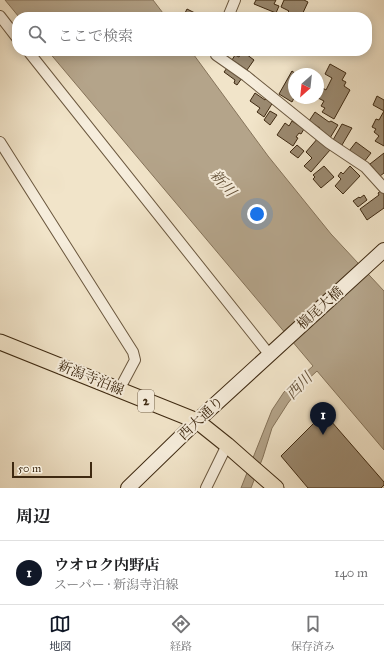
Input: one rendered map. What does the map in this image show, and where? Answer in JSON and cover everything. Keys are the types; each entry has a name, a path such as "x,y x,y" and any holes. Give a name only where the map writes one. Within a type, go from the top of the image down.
{"main road":[{"name":"新潟寺泊線","path":"0,342 197,421 276,488"}],"street":[{"path":"230,12 235,0"},
{"path":"0,16 12,32"},
{"path":"32,56 272,351"},
{"path":"217,56 246,76 329,143 365,167 384,188"},
{"path":"0,142 133,352 135,360 119,390"},
{"name":"槇尾大橋","path":"272,351 384,250"},
{"name":"西大通り","path":"128,488 272,351"},
{"path":"206,488 227,445"}],"water":[{"path":"5,0 153,0 162,12 15,12"},
{"path":"52,56 195,56 268,156 331,234 384,291 384,450 317,371 304,383 288,403 272,428 251,488 241,488 272,410 284,392 313,366"}],"building":[{"path":"256,0 276,0 274,4 279,6 276,12 274,12 254,4"},
{"path":"284,0 304,0 308,2 303,12 288,12 289,11 281,7"},
{"path":"187,9 193,12 186,12"},
{"path":"234,56 249,56 254,60 247,70 232,60"},
{"path":"330,64 346,73 342,80 346,82 344,86 350,90 334,119 322,112 325,108 321,106 324,104 324,89 326,90 332,78 325,74"},
{"path":"227,68 242,78 237,85 234,83 235,80 224,72"},
{"path":"288,78 288,100 279,94"},
{"path":"255,93 265,100 267,98 273,102 264,117 257,112 260,108 250,101"},
{"path":"377,96 384,100 384,111 373,105"},
{"path":"270,111 277,115 270,125 264,120"},
{"path":"384,111 384,146 375,141 379,136 374,132 376,129 372,127 376,119 379,120"},
{"path":"315,112 329,122 331,121 338,125 330,138 318,130 320,128 309,121"},
{"path":"292,121 304,129 301,134 299,133 296,137 298,138 293,146 277,135 285,123 289,126"},
{"path":"342,124 352,128 342,145 333,140"},
{"path":"318,138 330,150 311,172 304,166 312,158 306,152"},
{"path":"356,142 371,153 364,162 349,151"},
{"path":"297,145 304,151 298,158 290,152"},
{"path":"384,153 384,173 380,176 370,164"},
{"path":"324,166 334,177 321,188 313,179 315,177 313,175"},
{"path":"350,166 360,176 343,194 335,186 341,179 338,176 341,172 343,174"},
{"path":"382,190 384,192 384,208 367,220 360,209 379,195 378,193"},
{"path":"364,195 367,200 358,207 353,201"},
{"path":"324,413 384,482 384,485 381,488 308,488 281,456"}],"place":[{"name":"ウオロク内野店","path":"323,435"}],"water label":[{"name":"新川","path":"223,183"},
{"name":"西川","path":"299,386"}]}
